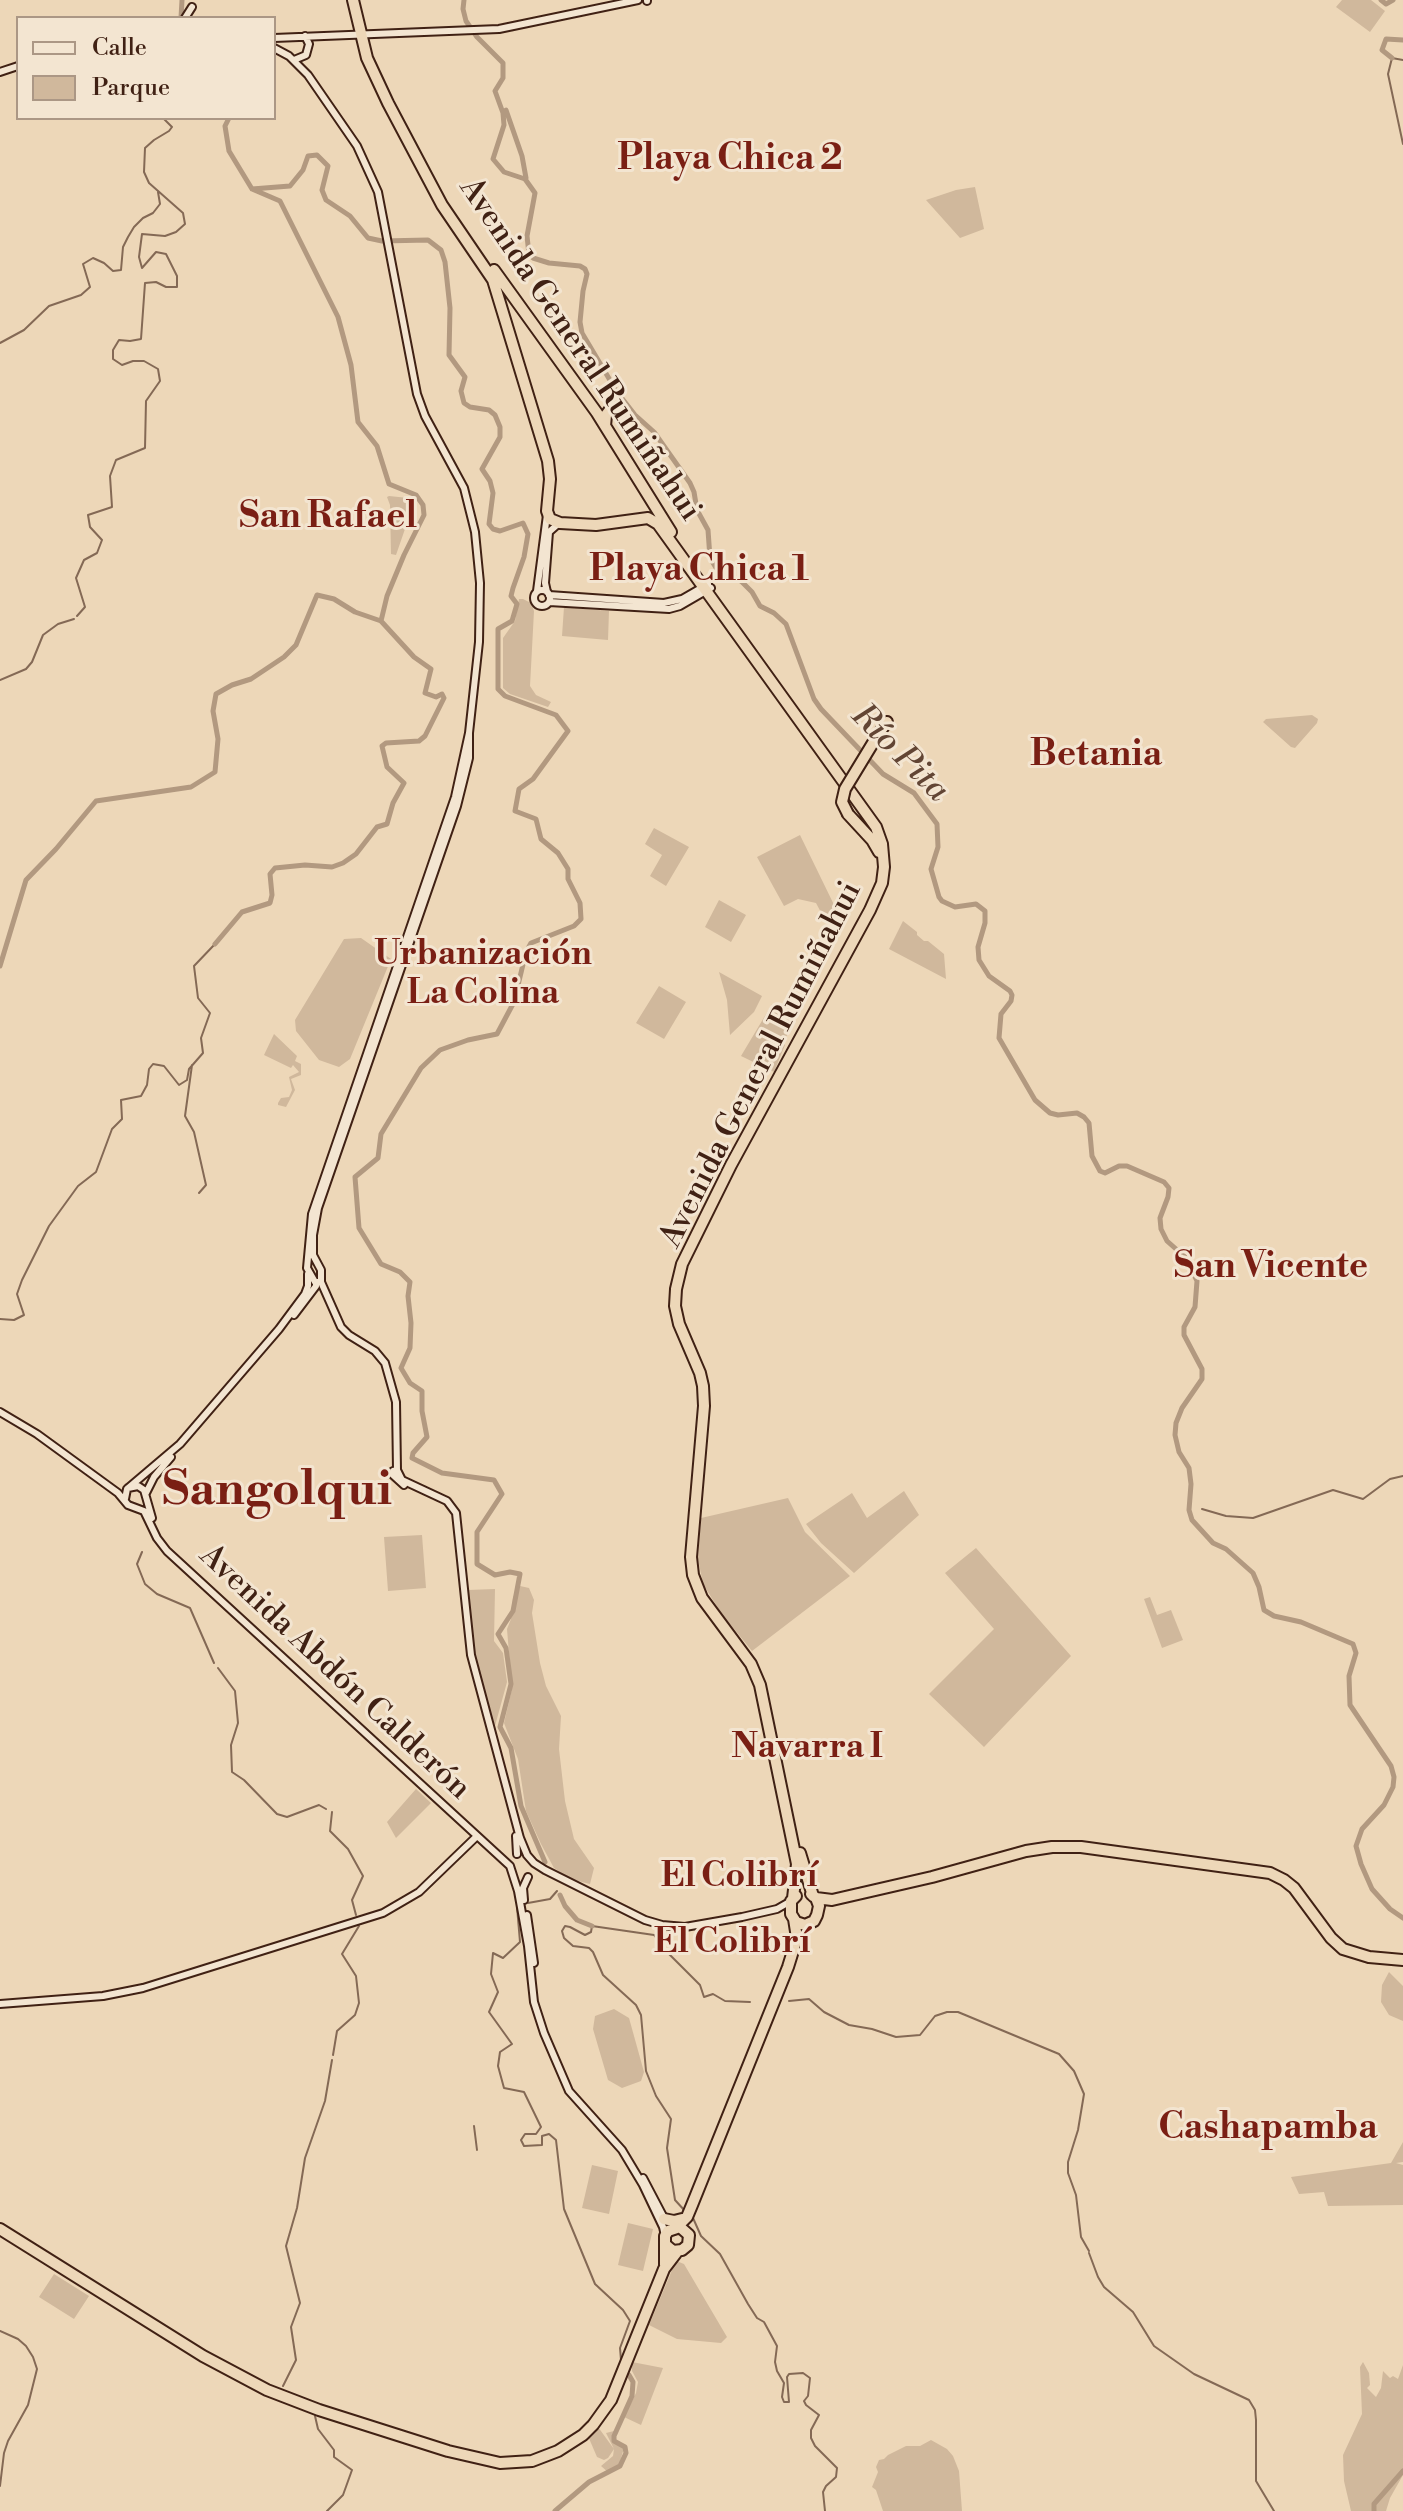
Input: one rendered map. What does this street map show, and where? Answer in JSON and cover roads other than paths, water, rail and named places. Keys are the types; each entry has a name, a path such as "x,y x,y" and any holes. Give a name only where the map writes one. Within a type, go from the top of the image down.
{"highway":[{"name":"Avenida General Rumiñahui","path":"355,0 368,61 434,192 490,273 548,461 547,511"},
{"name":"Avenida General Rumiñahui","path":"362,30 372,61 446,202 605,426 704,591 857,791 881,830 888,861 879,901 726,1182 687,1264 680,1289 682,1320 705,1372 708,1388 697,1572 709,1601 749,1652 762,1677 798,1845 814,1897"},
{"path":"349,34 362,30"},
{"path":"605,426 606,415 612,407"},
{"path":"547,511 553,521 560,523 601,525 643,518 651,512 652,504"},
{"name":"Avenida General Rumiñahui","path":"643,518 658,524 876,827 882,844 882,883 870,910 731,1165 682,1264 676,1289 675,1306 679,1324 703,1386 704,1406 691,1553 693,1575 702,1598 747,1657 760,1685 797,1864 792,1900"},
{"path":"884,867 877,846 848,814 842,802 845,789 887,722"},
{"path":"674,2260 666,2240 669,2230 683,2218 788,1967 797,1938 792,1900 805,1892 832,1900 1038,1849 1081,1847 1270,1873 1294,1888 1331,1938 1343,1949 1403,1963"},
{"path":"793,1918 805,1925 833,1905 1034,1855 1069,1851 1274,1880 1290,1892 1327,1941 1341,1953 1371,1963 1403,1963"},
{"path":"788,1967 816,1918 819,1906 814,1897"},
{"path":"664,2219 674,2221 683,2218"},
{"path":"0,2229 203,2356 267,2390 366,2426 461,2455 500,2463 532,2461 558,2451 593,2425 611,2400 674,2260 687,2247 689,2235 684,2229 683,2218"},
{"path":"666,2240 674,2260"}],"main road":[{"path":"362,30 471,30 534,23 638,0"},
{"path":"278,38 349,34"},
{"path":"294,60 308,52 324,35"},
{"path":"305,36 309,42 308,75"},
{"path":"125,1500 128,1488 180,1444 305,1294 312,1214 469,758 480,621 480,575 475,532 460,477 433,432 417,394 388,235 378,192 368,167 308,75 294,60 276,50"},
{"path":"547,511 537,591 533,597 536,604 542,606 548,596 545,583 549,532 560,523"},
{"path":"537,591 548,596 580,600 664,606 704,591"},
{"path":"0,1411 37,1434 128,1505 135,1507 144,1503 159,1471 258,1360 316,1286 321,1270 313,1255 313,1235 332,1160"},
{"path":"307,1269 313,1263 318,1264"},
{"path":"307,1269 318,1282 344,1331 375,1351 385,1363 396,1402 397,1473 405,1486 445,1504 454,1516 467,1653 518,1844 510,1866 515,1874 528,1946 534,2002 569,2091 616,2142 632,2166 662,2223 666,2240"},
{"path":"0,1411 38,1432 117,1488 138,1486 146,1496"},
{"path":"397,1473 407,1484 447,1501 456,1513 474,1668 520,1838 534,1863 645,1920 667,1926 685,1927 769,1912 784,1913 793,1918"},
{"name":"Avenida Abdón Calderón","path":"146,1496 156,1528 169,1548 478,1839 502,1856 515,1855"},
{"name":"Avenida Abdón Calderón","path":"135,1507 145,1512 167,1551 510,1866"},
{"path":"0,2004 103,1996 143,1988 383,1913 419,1892 478,1839"},
{"path":"515,1855 527,1855"},
{"path":"534,1863 523,1887 537,1994 547,2036 572,2088 623,2146 650,2188 664,2219"},
{"path":"515,1874 520,1877 551,1873"},
{"path":"769,1912 792,1900"}],"waterway":[{"path":"181,16 182,0"},
{"name":"Río Pita","path":"464,0 466,21 503,63 503,78 495,91 504,125 493,159 504,172 525,179 535,193 527,236 529,254 549,263 585,269 587,274 580,322 582,333 617,392 635,415 654,432 690,483 697,510 708,530 710,558 718,571 741,581 760,606 786,624 814,699 821,709 883,774 914,793 937,824 938,847 931,869 939,897 955,907 976,904 985,911 978,947 979,960 989,976 1012,995 1001,1014 999,1038 1035,1100 1050,1113 1077,1113 1084,1117 1089,1123 1092,1156 1100,1171 1105,1173 1119,1166 1127,1166 1164,1182 1169,1188 1160,1218 1161,1229 1167,1241 1185,1257 1197,1281 1195,1307 1184,1327 1184,1335 1202,1369 1202,1379 1182,1408 1175,1435 1179,1452 1189,1468 1189,1510 1192,1520 1213,1543 1226,1549 1253,1573 1264,1610 1353,1644 1356,1653 1349,1676 1350,1705 1391,1766 1394,1777 1393,1787 1384,1805 1362,1829 1356,1846 1372,1889 1403,1918"},
{"path":"1381,0 1386,4 1393,0"},
{"path":"1392,58 1382,50 1386,39 1403,40"},
{"path":"1403,60 1392,58 1388,74 1403,144"},
{"path":"506,110 526,178"},
{"path":"77,616 85,607 76,578 84,560 97,553 102,540 90,527 88,515 112,507 110,476 116,460 145,448 146,401 160,381 158,369 144,361 122,365 113,359 113,350 119,340 141,339 145,283 177,287 177,276 166,254 156,252 142,268 139,257 142,234 165,236 185,224 183,213 149,183 144,172 145,148 172,127 165,120"},
{"path":"0,966 26,880 96,801 191,787 215,772 218,739 213,711 216,694 251,679 284,657 296,645 317,595 334,599 355,612 381,621 387,596 424,515 423,505 416,495 389,484 377,446 358,422 351,365 338,317 280,201 252,189 229,151 225,126 228,120"},
{"path":"252,189 290,186 303,170 308,156 317,155 328,166 322,190 326,200 350,216 368,238 382,241 428,240 441,250 450,308 449,355 465,377 461,391 464,403 489,410 500,427 500,437 482,469 493,493 489,524 500,531 523,523 528,534 511,596 517,604 512,621 498,629 498,689 505,696 556,715 568,731 533,779 519,789 515,811 536,819 541,839 558,853 568,869 568,879 580,903 581,919 574,926 531,943 514,1002 497,1034 440,1050 421,1068 381,1134 378,1158 355,1177 359,1228 381,1264 400,1272 410,1282 410,1348 401,1368 410,1383 422,1391 427,1437 412,1458 442,1473 494,1480 502,1494 477,1532 477,1564 495,1575 520,1574 513,1611 498,1634 506,1648 511,1684 500,1727 511,1748 521,1806 545,1862"},
{"path":"0,343 24,330 49,306 81,295 90,287 83,264 93,258 113,271 121,270 123,247 134,227 160,204 158,192"},
{"path":"0,680 26,669 43,635 58,624 74,619"},
{"path":"215,944 242,912 270,903 270,874 275,868 305,865 332,867 343,863 356,854 377,827 387,824 393,803 404,783 387,767 382,746 386,743 419,741 425,736 444,698 442,694 436,697 425,693 431,669 414,657 381,621"},
{"path":"196,1061 203,1053 201,1038 210,1013 198,998 194,966 215,944"},
{"path":"0,1319 14,1320 24,1315 17,1294 22,1280 49,1226 78,1186 96,1172 112,1129 122,1119 121,1100 141,1096 153,1064 164,1066 179,1085 187,1080 189,1069 196,1061"},
{"path":"192,1065 185,1116 194,1132 206,1185 199,1193"},
{"path":"1202,1509 1226,1516 1253,1518 1333,1490 1363,1499 1390,1479 1403,1476"},
{"path":"142,1552 137,1564 145,1584 157,1594 190,1608 214,1663"},
{"path":"218,1668 235,1691 238,1723 231,1745 232,1772 277,1814 287,1817 319,1805 326,1809"},
{"path":"332,1812 330,1831 348,1849 363,1876 352,1900 356,1915"},
{"path":"528,1903 550,1899 557,1891"},
{"path":"560,1895 577,1920 592,1926"},
{"path":"517,1907 520,1942 503,1958 493,1953 491,1974 498,1992 489,2012 512,2044 500,2052 498,2066 504,2088 524,2092 541,2127 536,2134 525,2134 521,2140 524,2146 542,2145 542,2136 549,2134 556,2140 564,2209 595,2284 623,2310 630,2321 620,2348 621,2360"},
{"path":"333,2055 337,2031 355,2015 359,2003 356,1976 342,1954 359,1926"},
{"path":"685,2211 675,2200 667,2148 671,2119 656,2096 646,2071 641,2015 636,2005 603,1975 593,1952 589,1948 573,1946 564,1938 562,1931 565,1926 585,1935 591,1932 592,1926 654,1935 700,1985 704,1997 713,1994 725,2001 750,2002"},
{"path":"789,2001 809,1999 824,2012 849,2025 896,2037 920,2035 935,2016 958,2012 1059,2054 1074,2071 1084,2094 1068,2173 1076,2195 1081,2237 1089,2251"},
{"path":"283,2386 296,2360 291,2327 300,2303 286,2246 297,2208 305,2158 325,2101 332,2060"},
{"path":"474,2126 477,2150"},
{"path":"693,2218 701,2236 720,2254 748,2304 757,2318 764,2322 777,2346 775,2362 784,2383 784,2402 789,2402 789,2374 803,2373 810,2378 808,2396 804,2401 819,2415 811,2430 811,2438 837,2468 836,2477 823,2492 825,2511"},
{"path":"1089,2253 1104,2287 1133,2312 1154,2346 1194,2374 1249,2400 1256,2420 1256,2481 1274,2511"},
{"path":"0,2331 26,2346 37,2369 28,2405 4,2453 0,2486"},
{"path":"555,2511 589,2482 620,2466 626,2453 625,2447 614,2441 614,2436 632,2396 633,2382 629,2375"},
{"path":"315,2416 318,2429 334,2450 334,2457 352,2470 343,2495 327,2511"},
{"name":"Río Pita","path":"1374,2511 1374,2504 1403,2471"}],"district":[{"name":"Playa Chica 2","path":"730,160"},
{"name":"San Rafael","path":"328,518"},
{"name":"Playa Chica 1","path":"699,571"},
{"name":"Betania","path":"1096,756"},
{"name":"Urbanización La Colina","path":"483,976"},
{"name":"San Vicente","path":"1271,1268"},
{"name":"Sangolqui","path":"277,1493"},
{"name":"Navarra I","path":"807,1749"},
{"name":"El Colibrí","path":"739,1878"},
{"name":"El Colibrí","path":"732,1944"},
{"name":"Cashapamba","path":"1268,2129"}]}
